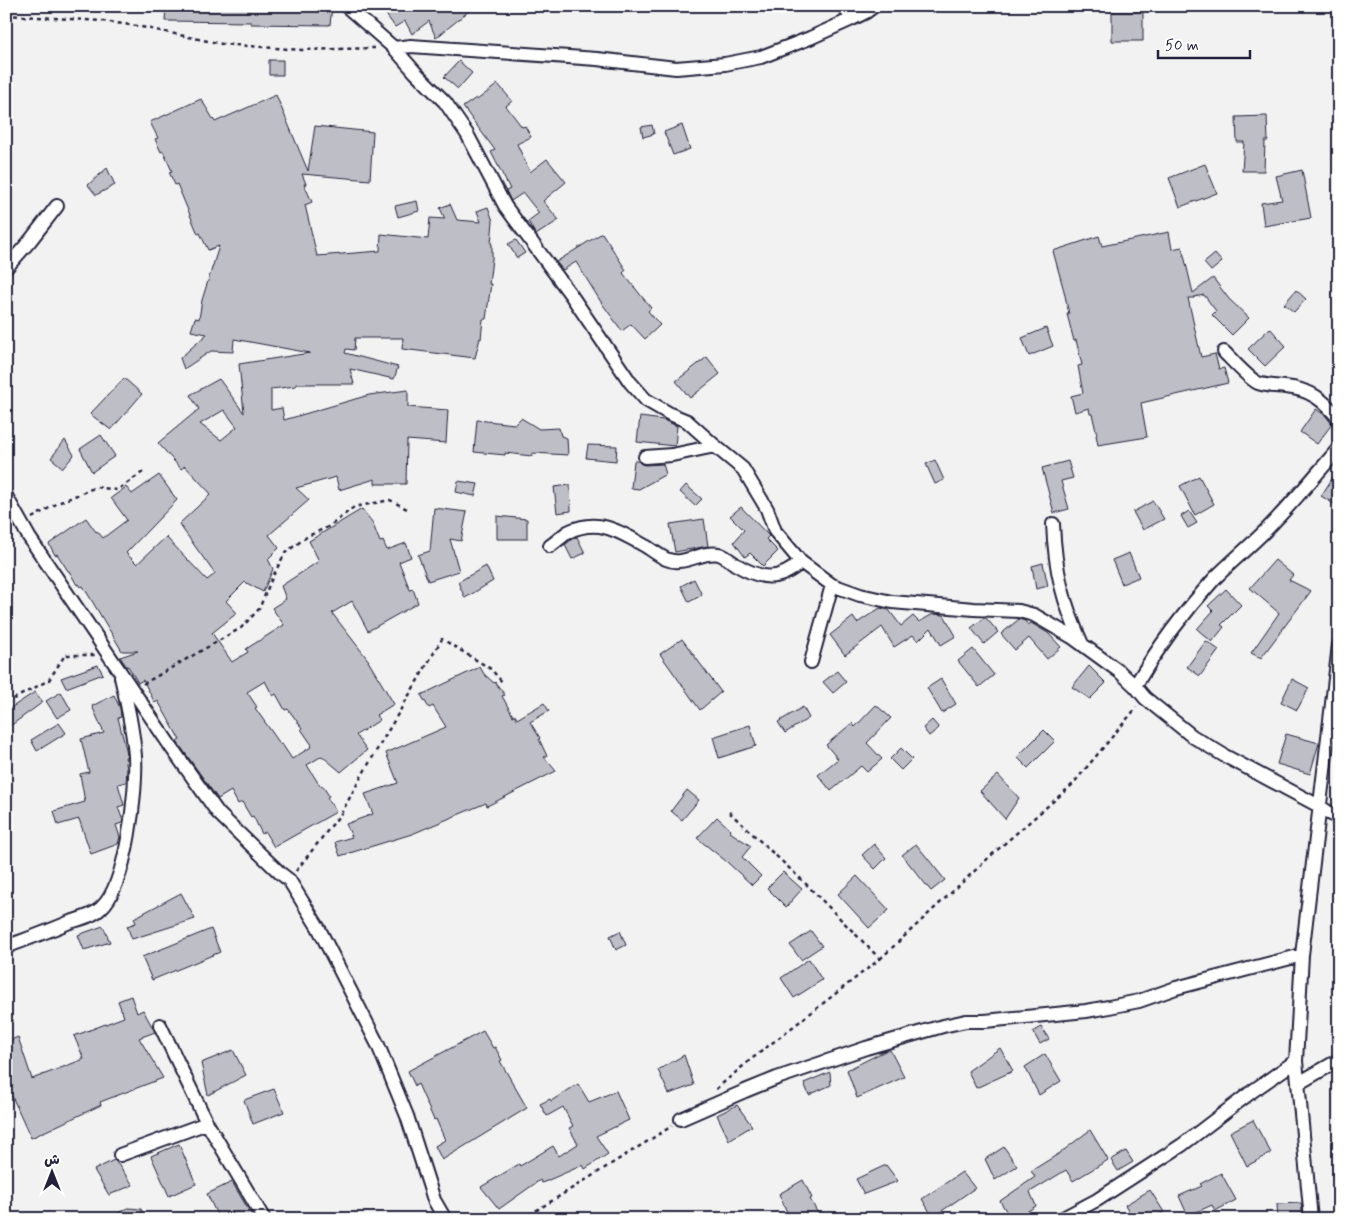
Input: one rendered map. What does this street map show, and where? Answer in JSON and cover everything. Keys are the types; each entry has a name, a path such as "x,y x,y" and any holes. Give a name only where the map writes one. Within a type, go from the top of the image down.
{"street":[{"path":"346,6 394,48 445,102 467,134 505,206 571,295 630,382 646,400 670,414 687,420 743,469 767,509 775,531 801,562 832,585 860,595 892,602 1019,611 1034,615 1056,627 1120,672 1145,698 1192,736 1339,819"},
{"path":"844,6 852,19"},
{"path":"394,48 411,46 527,54 597,59 676,68 724,64 761,57 810,38 852,19 874,6"},
{"path":"6,268 29,242 56,206"},
{"path":"1224,352 1257,383 1305,390 1317,397 1339,419"},
{"path":"644,456 672,455 715,446"},
{"path":"1135,686 1175,626 1199,597 1266,530 1339,448"},
{"path":"6,496 29,538 218,813 289,880 318,927 378,1045 406,1116 434,1200 445,1219"},
{"path":"1053,524 1054,549 1060,582 1072,622 1083,645"},
{"path":"550,546 567,533 597,525 616,531 668,560 679,561 702,555 720,554 754,574 763,577 780,575 792,570 801,562"},
{"path":"811,662 832,585"},
{"path":"1311,1219 1296,1061 1302,955 1319,806 1333,735 1339,645"},
{"path":"6,947 95,913 108,901 117,880 129,830 135,758 133,735 120,670"},
{"path":"681,1119 777,1078 866,1048 943,1026 966,1021 985,1021 1109,1007 1139,1001 1176,988 1302,955"},
{"path":"160,1025 207,1123 264,1219"},
{"path":"1298,1083 1339,1060"},
{"path":"1061,1219 1097,1200 1182,1145 1296,1061"},
{"path":"120,1155 207,1123"}],"path":[{"path":"6,14 103,21 222,44 302,50 394,48"},
{"path":"22,524 58,503 96,487 117,490 143,472"},
{"path":"133,690 241,628 259,609 285,552 308,536 330,526 354,507 390,500 407,509"},
{"path":"289,880 342,812 360,777 442,639 491,669 503,683"},
{"path":"6,703 49,680 64,655 110,655"},
{"path":"712,1094 756,1055 880,959 996,851 1072,785 1145,698"},
{"path":"728,811 803,881 880,959"},
{"path":"522,1219 651,1140 681,1119"}],"building":[{"path":"166,6 254,8 254,6 332,6 330,25 165,21"},
{"path":"380,6 475,6 436,38 429,21 412,34 405,21 395,27"},
{"path":"1112,12 1143,12 1143,41 1112,41"},
{"path":"269,60 283,60 283,75 269,75"},
{"path":"459,61 472,73 458,89 444,77"},
{"path":"498,84 512,101 506,106 522,127 525,126 531,137 517,144 530,172 547,159 566,182 543,201 559,220 536,235 528,221 539,213 523,193 511,201 506,191 510,189 491,152 495,150 463,107 476,98 477,100"},
{"path":"276,95 308,171 315,126 373,132 370,180 302,174 312,202 305,205 317,256 380,251 381,234 428,239 430,218 445,219 440,208 450,204 457,220 481,222 477,211 488,207 493,221 489,284 491,284 486,319 483,319 481,339 475,358 402,349 403,338 355,338 354,350 346,349 345,353 398,367 394,379 350,369 354,384 296,384 296,386 271,389 271,410 282,408 284,420 369,395 408,390 408,407 448,410 446,443 407,440 406,484 375,484 375,479 339,490 336,477 296,488 309,500 269,535 279,548 268,559 273,569 263,592 245,582 226,601 237,613 212,633 232,662 248,652 246,649 284,625 272,608 286,599 281,586 319,561 309,541 362,509 372,522 380,542 383,541 387,550 406,543 411,557 399,562 410,590 413,589 418,603 368,631 352,601 332,613 369,661 394,704 376,715 380,720 356,735 367,750 341,772 322,756 307,765 320,786 322,785 329,796 327,797 336,812 274,847 265,832 262,834 253,816 251,817 242,802 238,804 231,791 218,799 177,742 180,740 158,701 155,703 143,680 138,683 120,657 138,651 122,651 83,586 77,585 49,544 86,518 103,538 127,520 111,498 126,487 132,494 159,475 177,500 126,553 137,564 166,537 207,580 215,574 179,524 211,494 185,466 181,469 158,443 199,409 190,395 219,379 244,413 239,364 310,353 234,339 233,352 211,351 184,369 180,358 207,334 191,331 195,318 199,319 202,300 219,246 208,250 200,233 198,234 177,184 175,185 169,172 172,171 155,139 158,138 150,122 201,99 215,122","holes":["224,410 237,427 221,440 200,424","265,681 273,696 276,694 285,710 288,709 312,745 292,759 255,708 257,707 247,692"]},
{"path":"1267,116 1268,141 1265,141 1264,171 1242,171 1244,142 1237,142 1236,117"},
{"path":"652,125 654,134 643,137 641,127"},
{"path":"682,125 690,149 673,155 664,132"},
{"path":"1205,164 1217,193 1180,207 1169,178"},
{"path":"107,168 115,185 96,195 88,185"},
{"path":"1302,170 1311,218 1264,226 1261,203 1282,200 1276,176"},
{"path":"417,201 419,211 398,217 395,206"},
{"path":"1169,232 1172,249 1182,247 1193,293 1213,278 1229,299 1249,318 1232,335 1212,315 1216,311 1204,295 1188,298 1201,357 1215,354 1219,369 1224,368 1228,383 1141,403 1147,437 1098,445 1089,408 1075,412 1071,396 1083,393 1078,366 1082,365 1067,314 1069,314 1064,291 1053,251 1099,236 1102,246"},
{"path":"602,233 626,270 623,273 651,308 648,311 660,325 645,339 631,324 622,331 576,262 563,270 556,262"},
{"path":"516,240 525,253 517,258 508,244"},
{"path":"1215,254 1222,262 1211,271 1204,263"},
{"path":"1296,290 1306,299 1294,312 1284,304"},
{"path":"1046,328 1053,346 1029,356 1022,338"},
{"path":"1270,328 1286,346 1265,366 1248,349"},
{"path":"707,357 720,374 690,398 676,381"},
{"path":"124,378 142,394 111,430 90,414"},
{"path":"1316,409 1325,415 1332,424 1317,444 1300,432"},
{"path":"640,417 663,420 677,426 675,446 637,442"},
{"path":"521,418 539,429 559,428 561,436 567,438 568,455 532,453 532,456 474,452 477,420 515,424"},
{"path":"101,435 115,456 92,472 80,449"},
{"path":"65,440 74,455 63,468 51,458"},
{"path":"588,445 617,446 616,461 586,458"},
{"path":"935,460 944,480 935,484 926,464"},
{"path":"634,461 645,465 663,464 666,474 639,489 631,488"},
{"path":"1068,461 1073,478 1061,481 1069,509 1054,513 1042,468"},
{"path":"1339,468 1339,507 1321,496"},
{"path":"1199,476 1214,504 1195,515 1180,486"},
{"path":"458,481 478,484 475,496 456,492"},
{"path":"570,485 571,511 557,513 554,487"},
{"path":"686,485 702,499 695,506 680,492"},
{"path":"1153,501 1164,519 1143,530 1133,512"},
{"path":"741,507 769,536 766,539 778,551 763,566 750,553 745,557 734,542 744,530 730,516"},
{"path":"434,508 467,512 461,541 450,539 459,571 428,581 418,555 430,551"},
{"path":"1189,511 1197,523 1188,528 1181,516"},
{"path":"497,516 527,519 527,539 497,539"},
{"path":"704,519 708,546 675,552 670,524"},
{"path":"577,537 585,553 572,559 565,545"},
{"path":"1129,553 1139,577 1122,584 1112,560"},
{"path":"1275,560 1293,575 1289,580 1311,591 1261,658 1251,653 1279,613 1250,588"},
{"path":"1043,563 1048,586 1036,589 1032,566"},
{"path":"486,566 493,581 465,598 458,582"},
{"path":"694,579 702,595 689,602 681,586"},
{"path":"1226,589 1241,605 1221,625 1224,627 1212,642 1197,629 1213,611 1208,606"},
{"path":"880,608 889,610 901,626 913,616 919,622 933,614 944,615 956,636 941,645 931,628 918,641 913,635 894,647 882,627 845,655 830,635 853,617 857,623"},
{"path":"984,618 998,632 984,644 971,628"},
{"path":"1019,619 1025,621 1028,625 1031,623 1048,633 1061,647 1047,659 1029,638 1015,650 1001,634"},
{"path":"682,639 721,692 700,710 660,654"},
{"path":"1206,641 1219,650 1200,676 1187,667"},
{"path":"973,649 994,675 979,687 958,661"},
{"path":"98,665 103,674 66,688 61,678"},
{"path":"1089,666 1106,683 1090,699 1072,687"},
{"path":"480,667 484,674 495,682 505,695 502,696 513,716 515,715 517,719 544,703 549,711 530,722 540,738 547,756 544,757 556,771 487,806 486,803 412,834 340,856 335,842 352,837 346,824 373,814 365,794 398,783 386,753 446,727 433,706 429,708 421,695"},
{"path":"837,671 846,682 833,693 823,682"},
{"path":"941,679 956,704 942,713 927,688"},
{"path":"1292,679 1309,688 1297,710 1281,702"},
{"path":"35,692 43,702 6,729 6,711"},
{"path":"61,692 71,710 57,718 46,701"},
{"path":"114,695 120,708 121,717 118,718 127,756 125,757 127,769 126,782 118,784 124,805 118,807 123,821 116,825 120,837 118,844 91,854 79,819 58,825 54,811 85,802 80,774 89,772 81,739 104,733 92,706"},
{"path":"876,705 891,718 867,743 882,759 867,772 861,766 831,791 818,775 838,759 826,745 852,723 855,727"},
{"path":"803,707 809,718 785,733 778,722"},
{"path":"932,720 939,728 929,736 923,728"},
{"path":"59,723 66,733 37,751 31,740"},
{"path":"750,725 756,746 719,758 713,737"},
{"path":"1044,730 1055,741 1028,768 1017,757"},
{"path":"1286,734 1319,743 1310,774 1277,764"},
{"path":"901,748 912,759 901,770 890,759"},
{"path":"998,775 1019,798 1005,819 980,791"},
{"path":"687,790 699,800 682,820 671,811"},
{"path":"717,817 731,830 730,832 751,846 742,857 761,876 752,885 697,838"},
{"path":"874,844 886,858 875,869 862,855"},
{"path":"916,844 945,880 931,891 902,855"},
{"path":"783,872 802,889 786,907 767,888"},
{"path":"857,876 889,910 869,928 838,894"},
{"path":"181,893 195,919 132,939 127,926 136,923 134,918"},
{"path":"103,926 110,942 84,950 78,935"},
{"path":"211,929 220,952 152,980 142,957"},
{"path":"620,931 626,945 616,950 610,936"},
{"path":"811,931 822,946 801,960 790,945"},
{"path":"809,959 822,980 794,998 781,978"},
{"path":"131,996 137,1013 143,1010 155,1032 139,1038 163,1078 100,1102 101,1105 31,1138 6,1083 6,1042 18,1037 32,1079 84,1059 74,1036 124,1017 118,1001"},
{"path":"1041,1027 1049,1039 1040,1044 1033,1032"},
{"path":"483,1031 493,1048 495,1047 502,1060 500,1061 527,1108 442,1160 435,1146 445,1140 418,1084 415,1086 408,1071"},
{"path":"1000,1048 1013,1071 976,1088 968,1071"},
{"path":"233,1050 246,1075 208,1095 201,1063"},
{"path":"890,1050 904,1077 857,1098 847,1070"},
{"path":"1045,1054 1061,1081 1039,1095 1025,1067"},
{"path":"684,1055 694,1085 669,1094 658,1070"},
{"path":"830,1072 831,1085 809,1095 804,1083"},
{"path":"578,1084 589,1102 616,1091 629,1120 596,1136 608,1154 585,1169 583,1165 542,1183 540,1180 499,1209 481,1187 553,1146 559,1156 578,1144 569,1128 573,1126 563,1107 547,1116 540,1104 550,1099 551,1101"},
{"path":"274,1089 284,1112 253,1124 244,1100"},
{"path":"737,1105 752,1126 729,1140 717,1115"},
{"path":"1253,1120 1271,1153 1247,1166 1230,1132"},
{"path":"1090,1130 1108,1160 1073,1181 1066,1170 1030,1192 1036,1206 1015,1219 1011,1219 1000,1201 1035,1177 1031,1171 1060,1153"},
{"path":"179,1144 196,1184 169,1196 151,1156"},
{"path":"1004,1147 1017,1166 995,1180 985,1159"},
{"path":"1126,1151 1133,1162 1118,1171 1111,1160"},
{"path":"114,1160 133,1185 109,1195 94,1170"},
{"path":"886,1165 898,1181 864,1194 856,1179"},
{"path":"962,1172 975,1188 933,1217 922,1199"},
{"path":"1221,1173 1236,1200 1215,1211 1212,1205 1188,1216 1179,1196 1202,1186 1200,1184"},
{"path":"803,1180 812,1198 810,1199 821,1219 790,1219 779,1194"},
{"path":"232,1182 254,1219 219,1219 207,1194"},
{"path":"1150,1190 1164,1212 1154,1219 1134,1219 1125,1205"},
{"path":"1301,1203 1303,1219 1278,1219 1277,1204"},
{"path":"128,1208 141,1209 146,1219 106,1219"}]}
